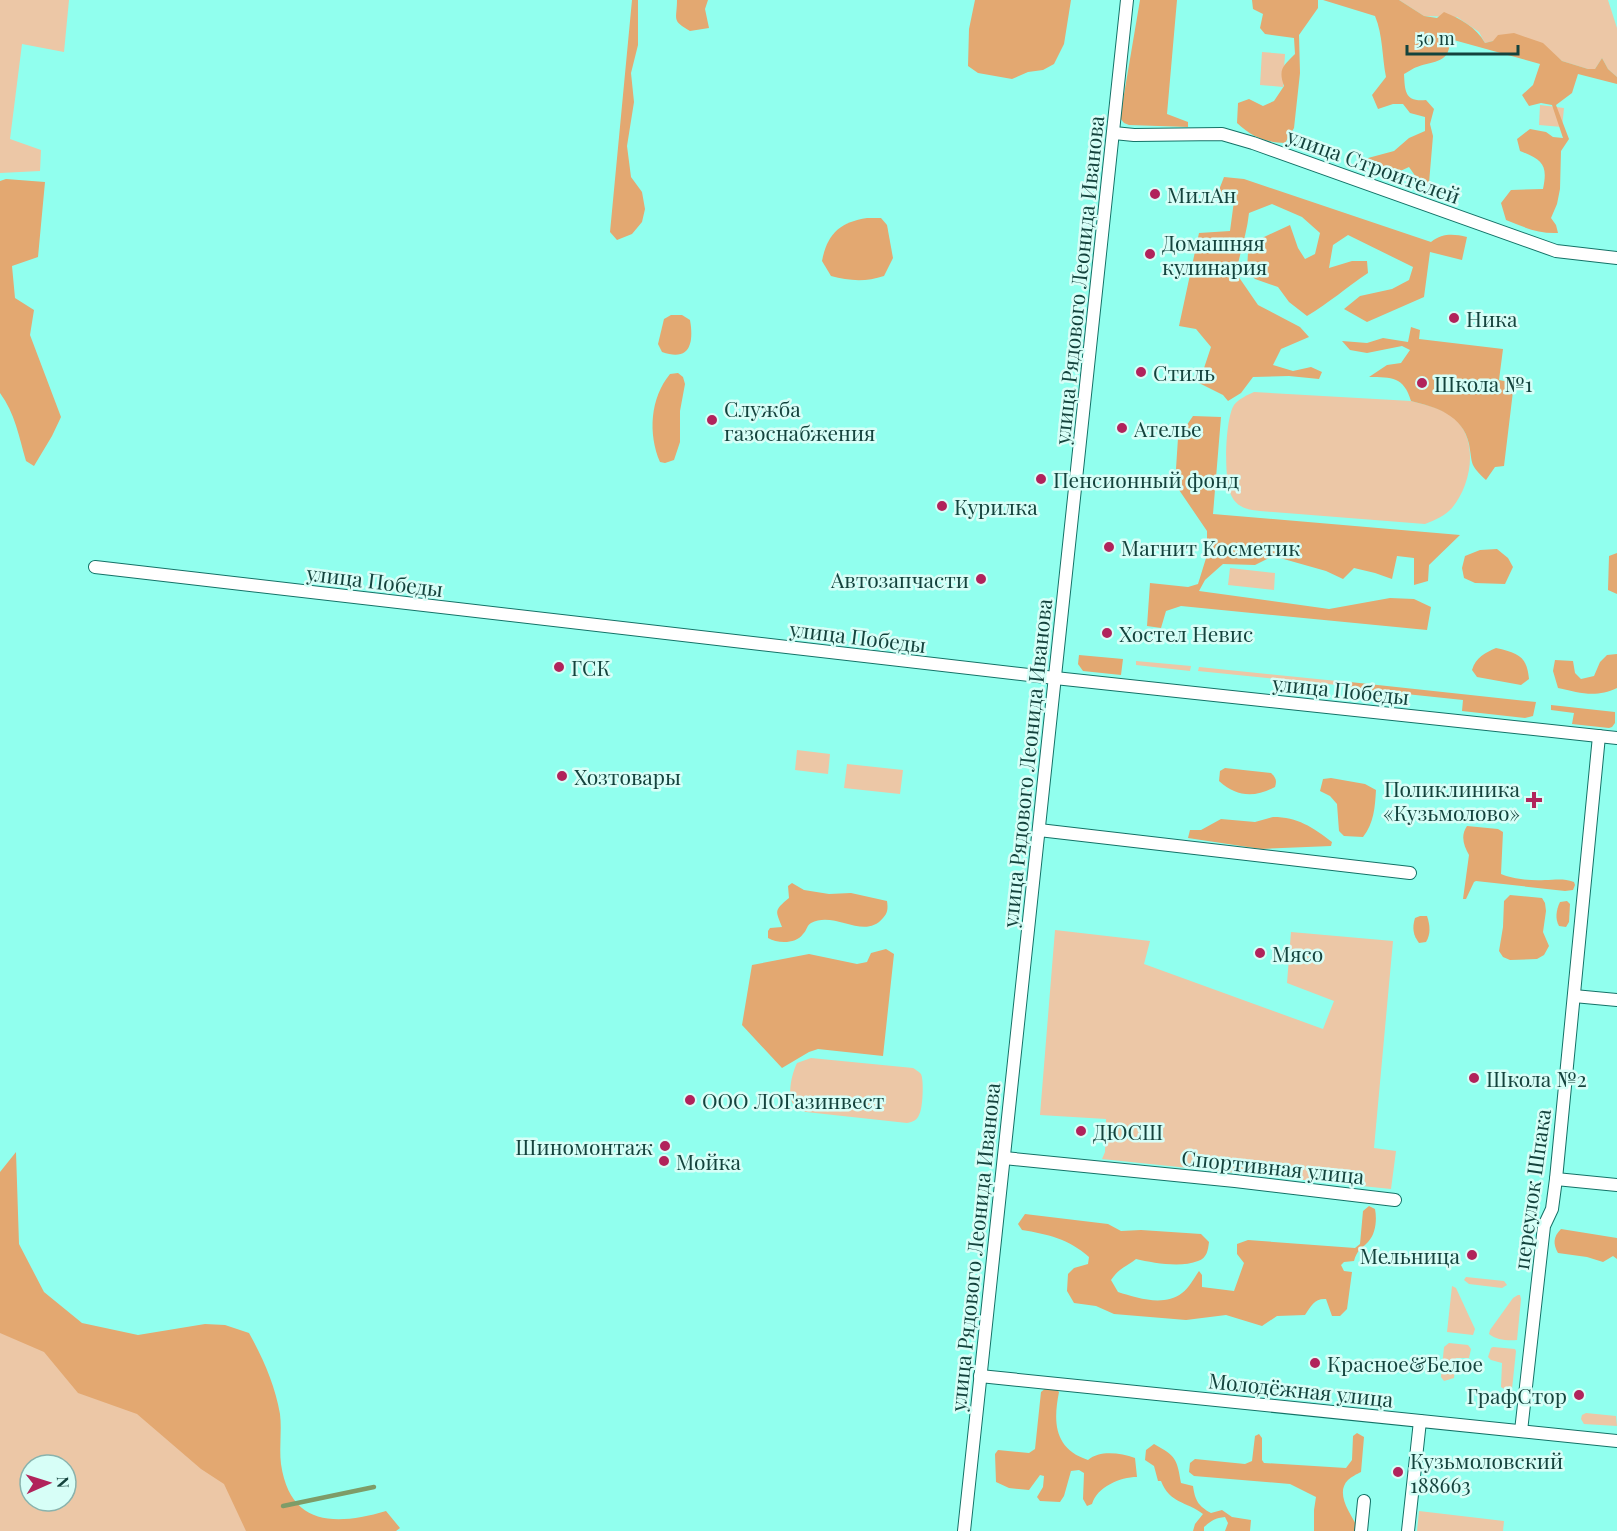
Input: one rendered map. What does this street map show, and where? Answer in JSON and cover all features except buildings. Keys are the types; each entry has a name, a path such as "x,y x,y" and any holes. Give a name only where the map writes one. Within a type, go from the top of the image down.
{"street":[{"name":"улица Рядового Леонида Иванова","path":"964,1531 1127,0"},
{"name":"улица Строителей","path":"1114,133 1134,135 1222,134 1557,251 1617,258"},
{"name":"улица Победы","path":"95,567 1055,678 1617,738"},
{"name":"переулок Шпака","path":"1521,1431 1544,1226 1552,1209 1556,1179 1599,736"},
{"path":"1039,830 1410,873"},
{"path":"1574,996 1617,1000"},
{"name":"Спортивная улица","path":"1004,1158 1235,1181 1395,1200"},
{"path":"1556,1179 1617,1185"},
{"name":"Молодёжная улица","path":"980,1376 1617,1441"},
{"path":"1408,1531 1420,1421"},
{"path":"1361,1531 1364,1501"}],"shaded area":[{"path":"0,0 69,0 64,52 22,44 10,139 41,150 40,171 0,173"},
{"path":"632,0 638,0 638,45 631,73 634,102 627,146 631,177 642,192 645,209 642,222 632,234 617,240 610,232"},
{"path":"677,0 708,0 705,9 709,28 690,31 680,24 676,19"},
{"path":"975,0 1071,0 1064,44 1054,64 1043,70 1028,72 1012,79 978,73 968,66 969,29"},
{"path":"1140,0 1177,0 1167,114 1188,122 1188,127 1129,125 1120,118"},
{"path":"1252,0 1318,0 1318,8 1299,35 1300,73 1294,128 1285,143 1259,138 1237,123 1238,103 1249,99 1263,106 1274,101 1284,86 1283,68 1295,54 1294,38 1265,34 1260,28 1263,14 1253,9"},
{"path":"1323,0 1399,0 1424,16 1437,18 1444,12 1468,24 1485,43 1493,41 1498,35 1514,33 1543,43 1562,61 1588,69 1595,69 1602,58 1608,69 1617,77 1617,84 1578,74 1572,93 1556,105 1569,139 1561,151 1560,189 1551,218 1558,233 1538,231 1506,220 1501,203 1511,190 1543,189 1545,174 1542,164 1534,157 1520,151 1517,139 1530,129 1563,138 1552,105 1541,103 1529,106 1522,95 1533,85 1540,64 1450,39 1444,57 1404,74 1408,95 1414,99 1426,100 1434,109 1430,124 1433,136 1429,183 1416,187 1416,177 1409,167 1396,173 1368,168 1368,158 1394,151 1409,138 1425,131 1425,117 1410,113 1403,104 1393,104 1378,109 1372,95 1386,77 1381,38 1375,16"},
{"path":"1399,0 1608,0 1617,28 1617,77 1608,69 1602,58 1595,69 1588,69 1562,61 1545,47 1493,41 1485,43 1479,32 1457,17 1424,16"},
{"path":"1262,52 1285,54 1283,87 1260,85"},
{"path":"1540,105 1564,108 1562,127 1539,125"},
{"path":"1224,177 1244,179 1431,242 1448,235 1467,237 1462,260 1430,252 1424,297 1367,322 1344,309 1360,296 1392,289 1409,280 1413,267 1348,235 1333,245 1329,268 1352,261 1367,261 1368,273 1307,316 1289,302 1278,287 1255,279 1247,271 1248,252 1264,237 1290,225 1298,248 1305,259 1315,254 1320,233 1302,217 1272,204 1249,213 1236,273 1258,305 1300,327 1309,337 1281,349 1273,365 1293,371 1311,367 1322,372 1319,379 1289,376 1253,377 1241,393 1228,401 1223,395 1195,381 1202,374 1211,347 1196,329 1179,326 1199,233 1230,231 1234,201 1217,195"},
{"path":"6,179 45,182 38,257 12,266 15,298 34,310 30,335 61,417 34,466 26,461 13,417 0,393 0,181"},
{"path":"867,218 881,218 887,225 893,258 884,276 858,280 831,276 822,261 827,243 842,226"},
{"path":"671,315 682,315 690,320 690,343 684,352 679,354 662,352 658,344 664,319"},
{"path":"1411,327 1420,330 1419,339 1503,349 1499,380 1514,383 1504,466 1495,467 1486,480 1474,467 1466,434 1455,419 1430,406 1411,401 1405,387 1396,380 1369,377 1387,365 1401,363 1410,350 1402,346 1367,353 1350,350 1342,341 1367,343 1383,338 1408,342"},
{"path":"678,373 683,377 685,384 680,411 680,442 674,460 665,463 660,462 656,451 653,416 663,384 670,374"},
{"path":"1254,392 1411,401 1444,412 1462,427 1470,450 1468,475 1459,498 1446,513 1425,524 1260,511 1241,506 1234,501 1229,489 1226,465 1227,436 1234,405"},
{"path":"1193,416 1221,417 1213,514 1460,535 1429,565 1428,581 1414,585 1414,558 1397,556 1392,579 1354,568 1343,579 1326,571 1273,556 1255,565 1223,564 1205,580 1199,591 1329,609 1390,598 1414,599 1431,607 1427,630 1181,606 1166,611 1161,628 1147,626 1150,583 1188,587 1198,584 1207,555 1207,531 1175,484 1178,438"},
{"path":"1497,549 1508,558 1513,567 1505,584 1475,583 1464,578 1462,568 1465,556 1480,550"},
{"path":"1617,553 1617,594 1608,590 1609,556"},
{"path":"1230,568 1275,573 1274,590 1228,585"},
{"path":"1496,648 1520,657 1526,665 1529,679 1521,685 1477,677 1472,670 1476,662"},
{"path":"1617,654 1617,688 1595,694 1558,688 1553,671 1555,660 1573,661 1575,673 1581,679 1594,676 1600,662 1607,655"},
{"path":"1079,655 1123,659 1121,675 1083,671 1078,664"},
{"path":"1136,661 1191,666 1190,671 1136,665"},
{"path":"1199,667 1337,681 1337,685 1198,671"},
{"path":"1350,682 1536,702 1533,716 1525,718 1462,711 1463,700 1406,694 1404,702 1369,698 1369,689 1349,687"},
{"path":"1551,705 1615,712 1615,723 1609,728 1572,724 1574,713 1551,710"},
{"path":"797,750 830,754 828,774 795,770"},
{"path":"847,764 903,770 900,794 844,788"},
{"path":"1225,768 1271,773 1276,779 1275,787 1260,793 1239,793 1219,781 1220,771"},
{"path":"1331,778 1365,784 1376,790 1372,820 1363,837 1344,836 1339,831 1337,804 1330,796 1320,791 1323,779"},
{"path":"1282,817 1304,824 1332,842 1331,846 1261,849 1188,838 1190,830 1201,830 1221,819 1255,822"},
{"path":"1467,826 1498,829 1503,832 1501,874 1528,880 1570,881 1575,885 1573,890 1476,881 1466,899 1463,899 1469,855 1463,837"},
{"path":"792,883 804,890 829,894 851,893 887,901 887,912 875,924 867,927 820,920 810,924 796,940 782,942 772,940 768,938 768,931 770,928 782,927 777,911 789,898 788,886"},
{"path":"1510,895 1542,898 1545,903 1543,932 1549,946 1544,955 1537,959 1510,960 1503,957 1499,951 1504,901"},
{"path":"1567,901 1570,904 1569,922 1566,927 1559,926 1558,908 1560,902"},
{"path":"1427,916 1430,929 1426,942 1419,943 1413,928 1415,918"},
{"path":"1055,930 1150,941 1144,964 1323,1029 1334,1001 1287,983 1291,932 1393,941 1374,1148 1396,1151 1391,1189 1102,1159 1105,1152 1106,1119 1040,1115"},
{"path":"886,949 894,954 883,1056 818,1049 782,1068 742,1025 752,965 809,954 857,964 867,962 871,953"},
{"path":"811,1058 913,1068 921,1074 923,1082 918,1117 907,1123 806,1112 797,1108 790,1095 793,1072 797,1063"},
{"path":"16,1152 19,1244 44,1292 82,1323 138,1335 205,1324 225,1325 249,1333 264,1362 275,1393 281,1420 281,1464 286,1484 294,1500 305,1510 333,1519 349,1519 386,1511 400,1528 396,1531 246,1531 224,1484 201,1469 137,1414 78,1393 44,1352 0,1333 0,1172"},
{"path":"1369,1206 1375,1209 1376,1213 1373,1235 1358,1252 1354,1261 1344,1262 1341,1265 1344,1271 1352,1272 1347,1309 1340,1316 1332,1316 1326,1299 1322,1299 1314,1303 1305,1315 1277,1316 1262,1326 1226,1315 1186,1320 1114,1314 1096,1306 1074,1303 1067,1291 1068,1274 1074,1268 1088,1264 1089,1257 1066,1242 1022,1230 1018,1224 1025,1214 1108,1224 1121,1231 1201,1234 1209,1242 1201,1260 1175,1264 1136,1259 1120,1270 1111,1280 1118,1292 1142,1299 1167,1300 1182,1293 1199,1271 1202,1275 1202,1287 1234,1291 1244,1263 1237,1254 1237,1244 1248,1240 1355,1248 1360,1244 1363,1211"},
{"path":"1561,1229 1617,1238 1617,1259 1613,1256 1603,1262 1558,1253 1555,1241"},
{"path":"0,1265 302,1531 0,1531"},
{"path":"1466,1277 1504,1281 1507,1285 1502,1288 1469,1284 1464,1280"},
{"path":"1452,1286 1456,1288 1475,1329 1473,1335 1447,1332"},
{"path":"1518,1295 1521,1299 1517,1340 1502,1340 1489,1334 1513,1298"},
{"path":"1449,1343 1468,1345 1471,1349 1469,1358 1456,1358 1454,1378 1444,1381 1441,1377 1444,1347"},
{"path":"1493,1347 1516,1351 1512,1389 1501,1387 1502,1363 1488,1357"},
{"path":"1046,1388 1055,1388 1059,1392 1056,1414 1058,1433 1068,1449 1088,1460 1110,1453 1135,1458 1137,1477 1110,1484 1099,1493 1092,1504 1087,1506 1083,1499 1084,1473 1079,1470 1071,1471 1060,1502 1040,1501 1037,1497 1043,1487 1044,1476 1040,1475 1029,1490 1009,1488 996,1482 995,1454 998,1450 1029,1453 1035,1449 1041,1392"},
{"path":"1586,1413 1616,1416 1617,1426 1584,1424 1581,1419"},
{"path":"1357,1433 1364,1437 1361,1472 1348,1480 1343,1491 1345,1503 1357,1526 1356,1531 1314,1531 1316,1497 1290,1484 1194,1476 1189,1472 1190,1463 1195,1459 1245,1464 1252,1461 1255,1436 1259,1434 1262,1438 1264,1463 1346,1468 1352,1460 1353,1436"},
{"path":"1154,1444 1171,1455 1178,1468 1181,1483 1193,1486 1196,1499 1203,1508 1211,1513 1222,1510 1232,1517 1251,1520 1250,1531 1225,1531 1228,1523 1225,1517 1211,1521 1204,1527 1204,1531 1193,1531 1195,1524 1203,1514 1174,1498 1161,1481 1158,1481 1154,1466 1145,1460 1146,1450"},
{"path":"1419,1511 1504,1521 1503,1531 1417,1531"}],"waterway":[{"path":"283,1506 374,1487"}],"place":[{"name":"МилАн","path":"1155,194"},
{"name":"Домашняя кулинария","path":"1150,254"},
{"name":"Ника","path":"1454,318"},
{"name":"Стиль","path":"1141,372"},
{"name":"Школа №1","path":"1422,383"},
{"name":"Служба газоснабжения","path":"712,420"},
{"name":"Ателье","path":"1122,428"},
{"name":"Пенсионный фонд","path":"1041,479"},
{"name":"Курилка","path":"942,506"},
{"name":"Магнит Косметик","path":"1109,547"},
{"name":"Автозапчасти","path":"981,579"},
{"name":"Хостел Невис","path":"1107,633"},
{"name":"ГСК","path":"559,667"},
{"name":"Хозтовары","path":"562,776"},
{"name":"Поликлиника «Кузьмолово»","path":"1534,800"},
{"name":"Мясо","path":"1260,953"},
{"name":"Школа №2","path":"1474,1078"},
{"name":"ООО ЛОГазинвест","path":"690,1100"},
{"name":"ДЮСШ","path":"1081,1131"},
{"name":"Шиномонтаж","path":"665,1146"},
{"name":"Мойка","path":"664,1161"},
{"name":"Мельница","path":"1472,1255"},
{"name":"Красное&Белое","path":"1315,1363"},
{"name":"ГрафСтор","path":"1579,1395"},
{"name":"Кузьмоловский 188663","path":"1398,1472"}]}
